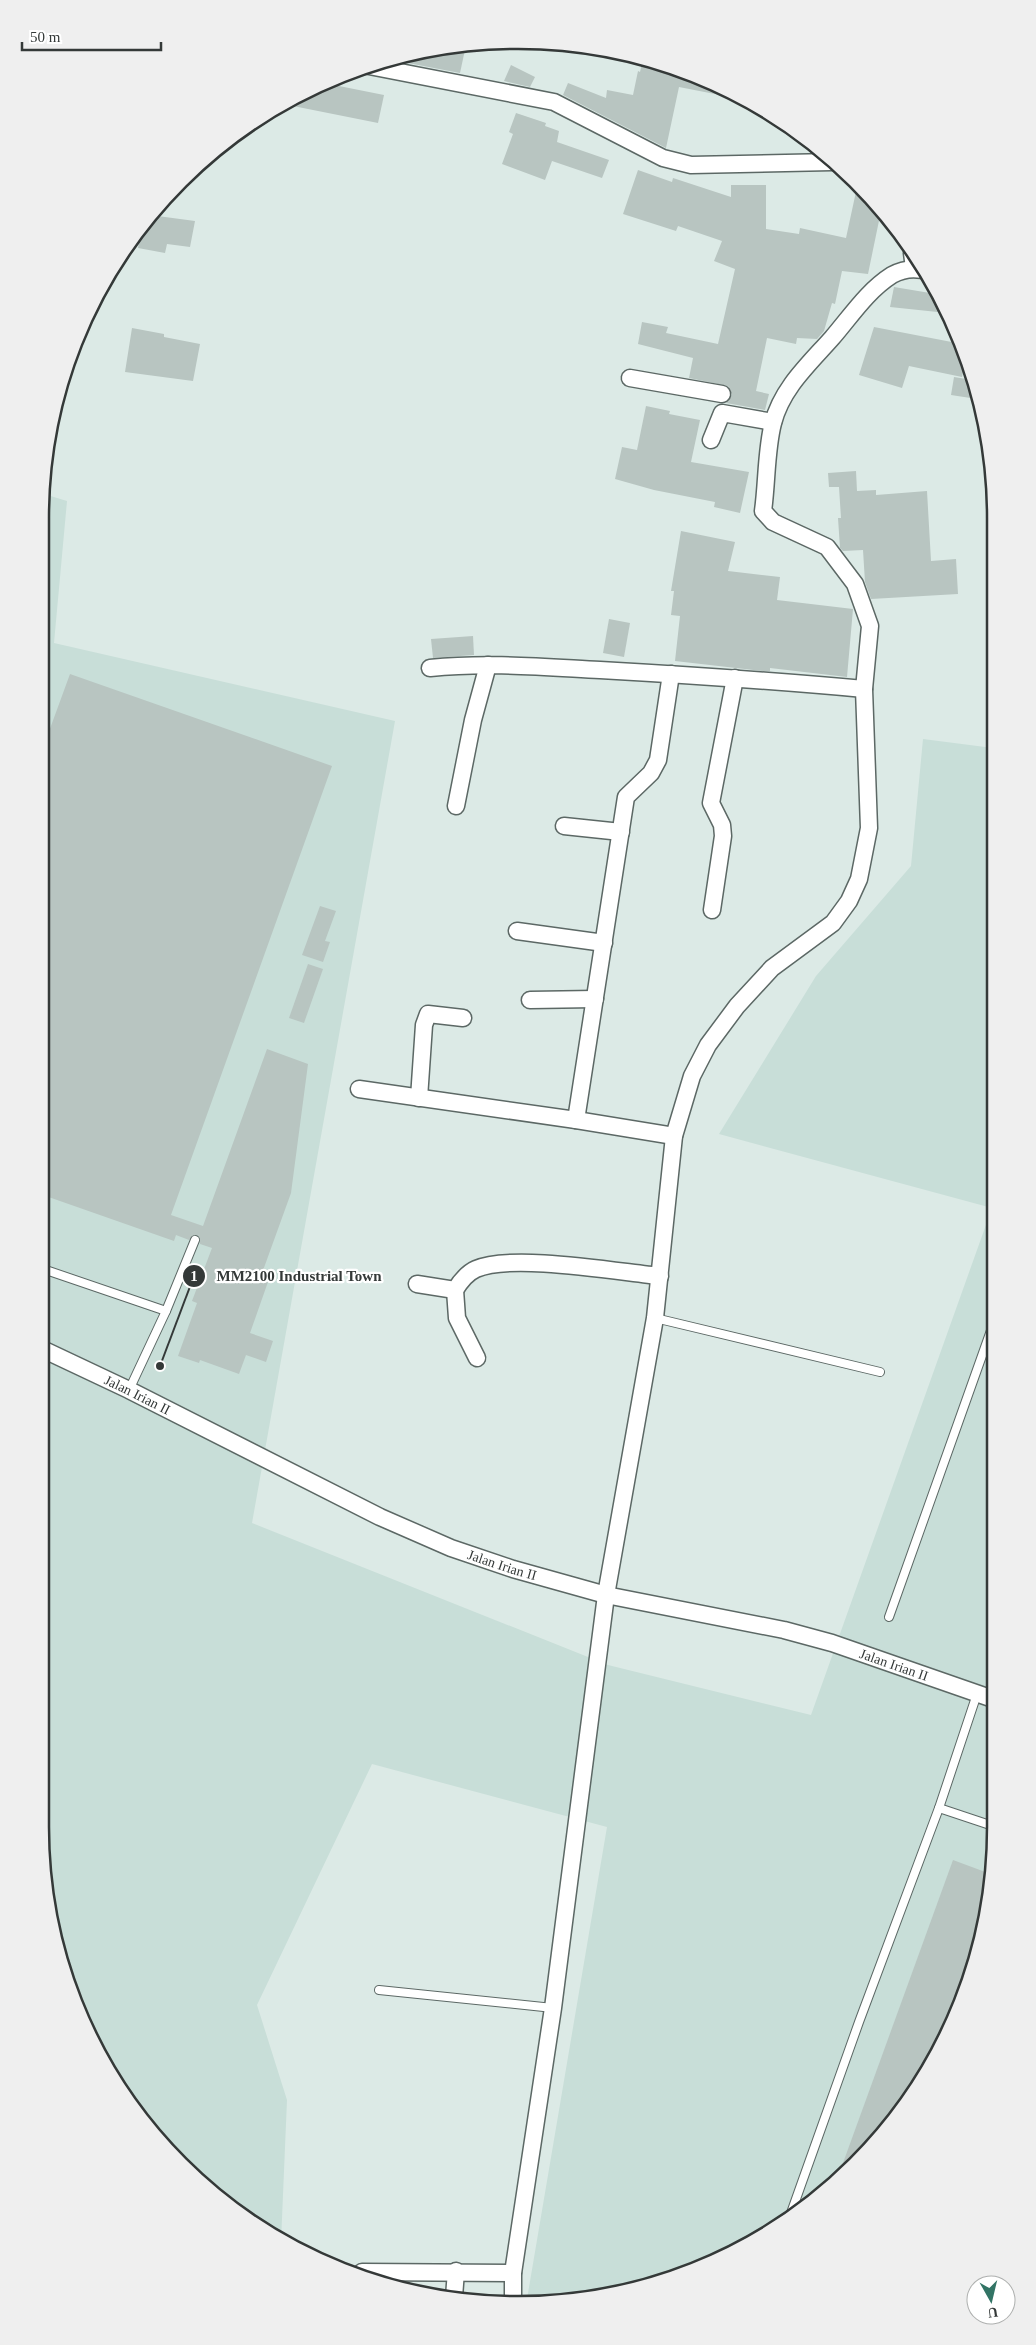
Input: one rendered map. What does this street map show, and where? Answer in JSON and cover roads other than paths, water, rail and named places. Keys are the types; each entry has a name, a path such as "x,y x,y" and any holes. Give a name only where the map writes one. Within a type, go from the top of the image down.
{"street":[{"path":"384,69 554,102 662,158 691,165 824,162"},
{"path":"513,2296 513,2273 553,2008 606,1595 655,1318 674,1136 692,1076 708,1045 737,1006 772,968 833,923 849,901 859,879 869,828 864,689 870,626 855,584 827,547 774,522 763,510 773,422 787,390 806,365 831,339 870,292 894,274 913,265"},
{"path":"630,378 722,386 722,413 711,440"},
{"path":"722,413 773,422"},
{"path":"430,668 470,664 735,678 864,689"},
{"path":"456,806 473,720 488,665"},
{"path":"576,1120 626,796 651,774 658,760 671,674"},
{"path":"712,910 723,836 722,826 711,802 735,678"},
{"path":"564,826 621,832"},
{"path":"517,931 604,943"},
{"path":"530,1000 595,999"},
{"path":"419,1098 424,1025 428,1014 463,1018"},
{"path":"359,1090 576,1120 674,1136"},
{"path":"477,1358 457,1318 455,1290 460,1281 476,1269 500,1263 532,1263 660,1276"},
{"path":"417,1284 455,1290"},
{"name":"Jalan Irian II","path":"49,1352 380,1517 451,1548 513,1569 606,1595 784,1630 832,1643 987,1697"},
{"path":"373,2273 456,2271 513,2273"},
{"path":"454,2292 456,2271"}],"lane":[{"path":"128,1390 166,1311 195,1240"},
{"path":"49,1271 166,1311"},
{"path":"655,1318 880,1372"},
{"path":"889,1617 987,1342"},
{"path":"793,2207 859,2022 939,1808 977,1694"},
{"path":"939,1808 987,1824"},
{"path":"379,1990 553,2008"}],"place":[{"name":"MM2100 Industrial Town","path":"160,1366"}]}
